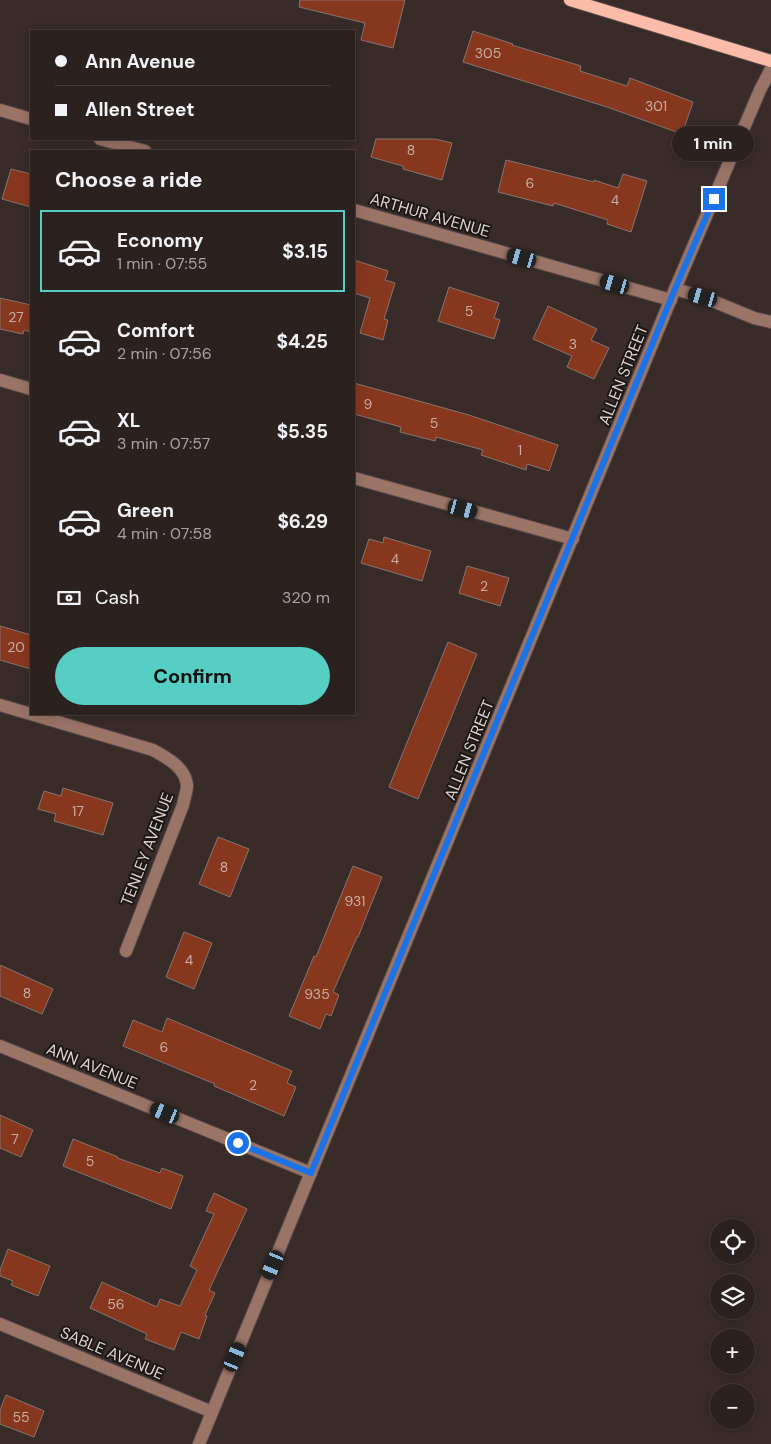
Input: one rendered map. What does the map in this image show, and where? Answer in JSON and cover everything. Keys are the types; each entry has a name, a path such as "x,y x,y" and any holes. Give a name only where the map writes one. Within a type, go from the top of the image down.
{"main road":[{"path":"570,0 771,61"}],"street":[{"name":"ALLEN STREET","path":"199,1444 673,294 760,90 771,69"},
{"path":"0,110 30,119"},
{"path":"104,140 141,150"},
{"name":"ARTHUR AVENUE","path":"355,210 673,294 703,297 754,318 771,322"},
{"path":"0,380 30,389"},
{"path":"355,478 573,539"},
{"name":"TENLEY AVENUE","path":"0,705 30,714"},
{"name":"TENLEY AVENUE","path":"34,715 153,750 171,761 187,783 182,805 126,951"},
{"name":"ANN AVENUE","path":"0,1046 311,1173"},
{"name":"SABLE AVENUE","path":"0,1324 212,1412"}],"building":[{"path":"300,0 405,0 393,48 361,40 365,23 299,7"},
{"path":"473,31 581,66 580,71 627,86 630,78 693,102 682,134 607,107 463,62"},
{"path":"376,139 435,139 452,143 442,180 403,169 403,166 371,157"},
{"path":"506,160 594,182 594,180 618,188 623,174 647,181 631,232 607,224 608,220 554,203 553,206 498,192"},
{"path":"11,169 30,174 30,207 2,199"},
{"path":"355,260 388,271 385,280 395,283 384,319 388,320 383,340 360,333 370,298 355,293"},
{"path":"449,287 499,303 494,318 500,320 494,339 438,321"},
{"path":"0,298 30,305 30,332 24,330 23,334 0,329"},
{"path":"548,306 597,329 591,340 609,348 594,379 567,367 572,356 533,339"},
{"path":"355,383 469,415 558,445 549,471 527,464 526,470 481,455 483,450 436,437 435,441 400,432 401,427 355,414"},
{"path":"384,537 431,551 422,581 361,563 369,539 383,543"},
{"path":"467,566 509,578 500,606 459,593"},
{"path":"0,626 30,635 30,669 0,660"},
{"path":"448,642 477,654 418,799 389,787"},
{"path":"63,788 113,803 103,835 54,821 56,814 38,809 44,791 61,796"},
{"path":"218,837 249,849 230,897 199,884"},
{"path":"353,866 382,877 333,992 339,995 331,1016 326,1014 320,1029 289,1016 314,956 316,957"},
{"path":"184,932 212,943 194,989 166,977"},
{"path":"0,965 53,989 42,1014 0,996"},
{"path":"167,1018 292,1071 287,1083 296,1087 284,1116 214,1086 215,1084 123,1046 133,1020 162,1032"},
{"path":"0,1115 33,1130 21,1157 0,1148"},
{"path":"73,1139 117,1158 160,1173 162,1168 183,1176 171,1209 63,1166"},
{"path":"214,1193 247,1209 209,1290 215,1293 205,1315 207,1316 199,1339 181,1332 174,1350 145,1339 147,1334 90,1308 102,1282 157,1307 160,1299 180,1306 197,1270 190,1266 214,1214 206,1211"},
{"path":"8,1249 50,1266 38,1296 11,1285 13,1281 0,1276 0,1270"},
{"path":"6,1395 44,1411 34,1437 0,1424 0,1410"}],"route":[{"path":"238,1143 311,1173 675,289 714,199"}]}
